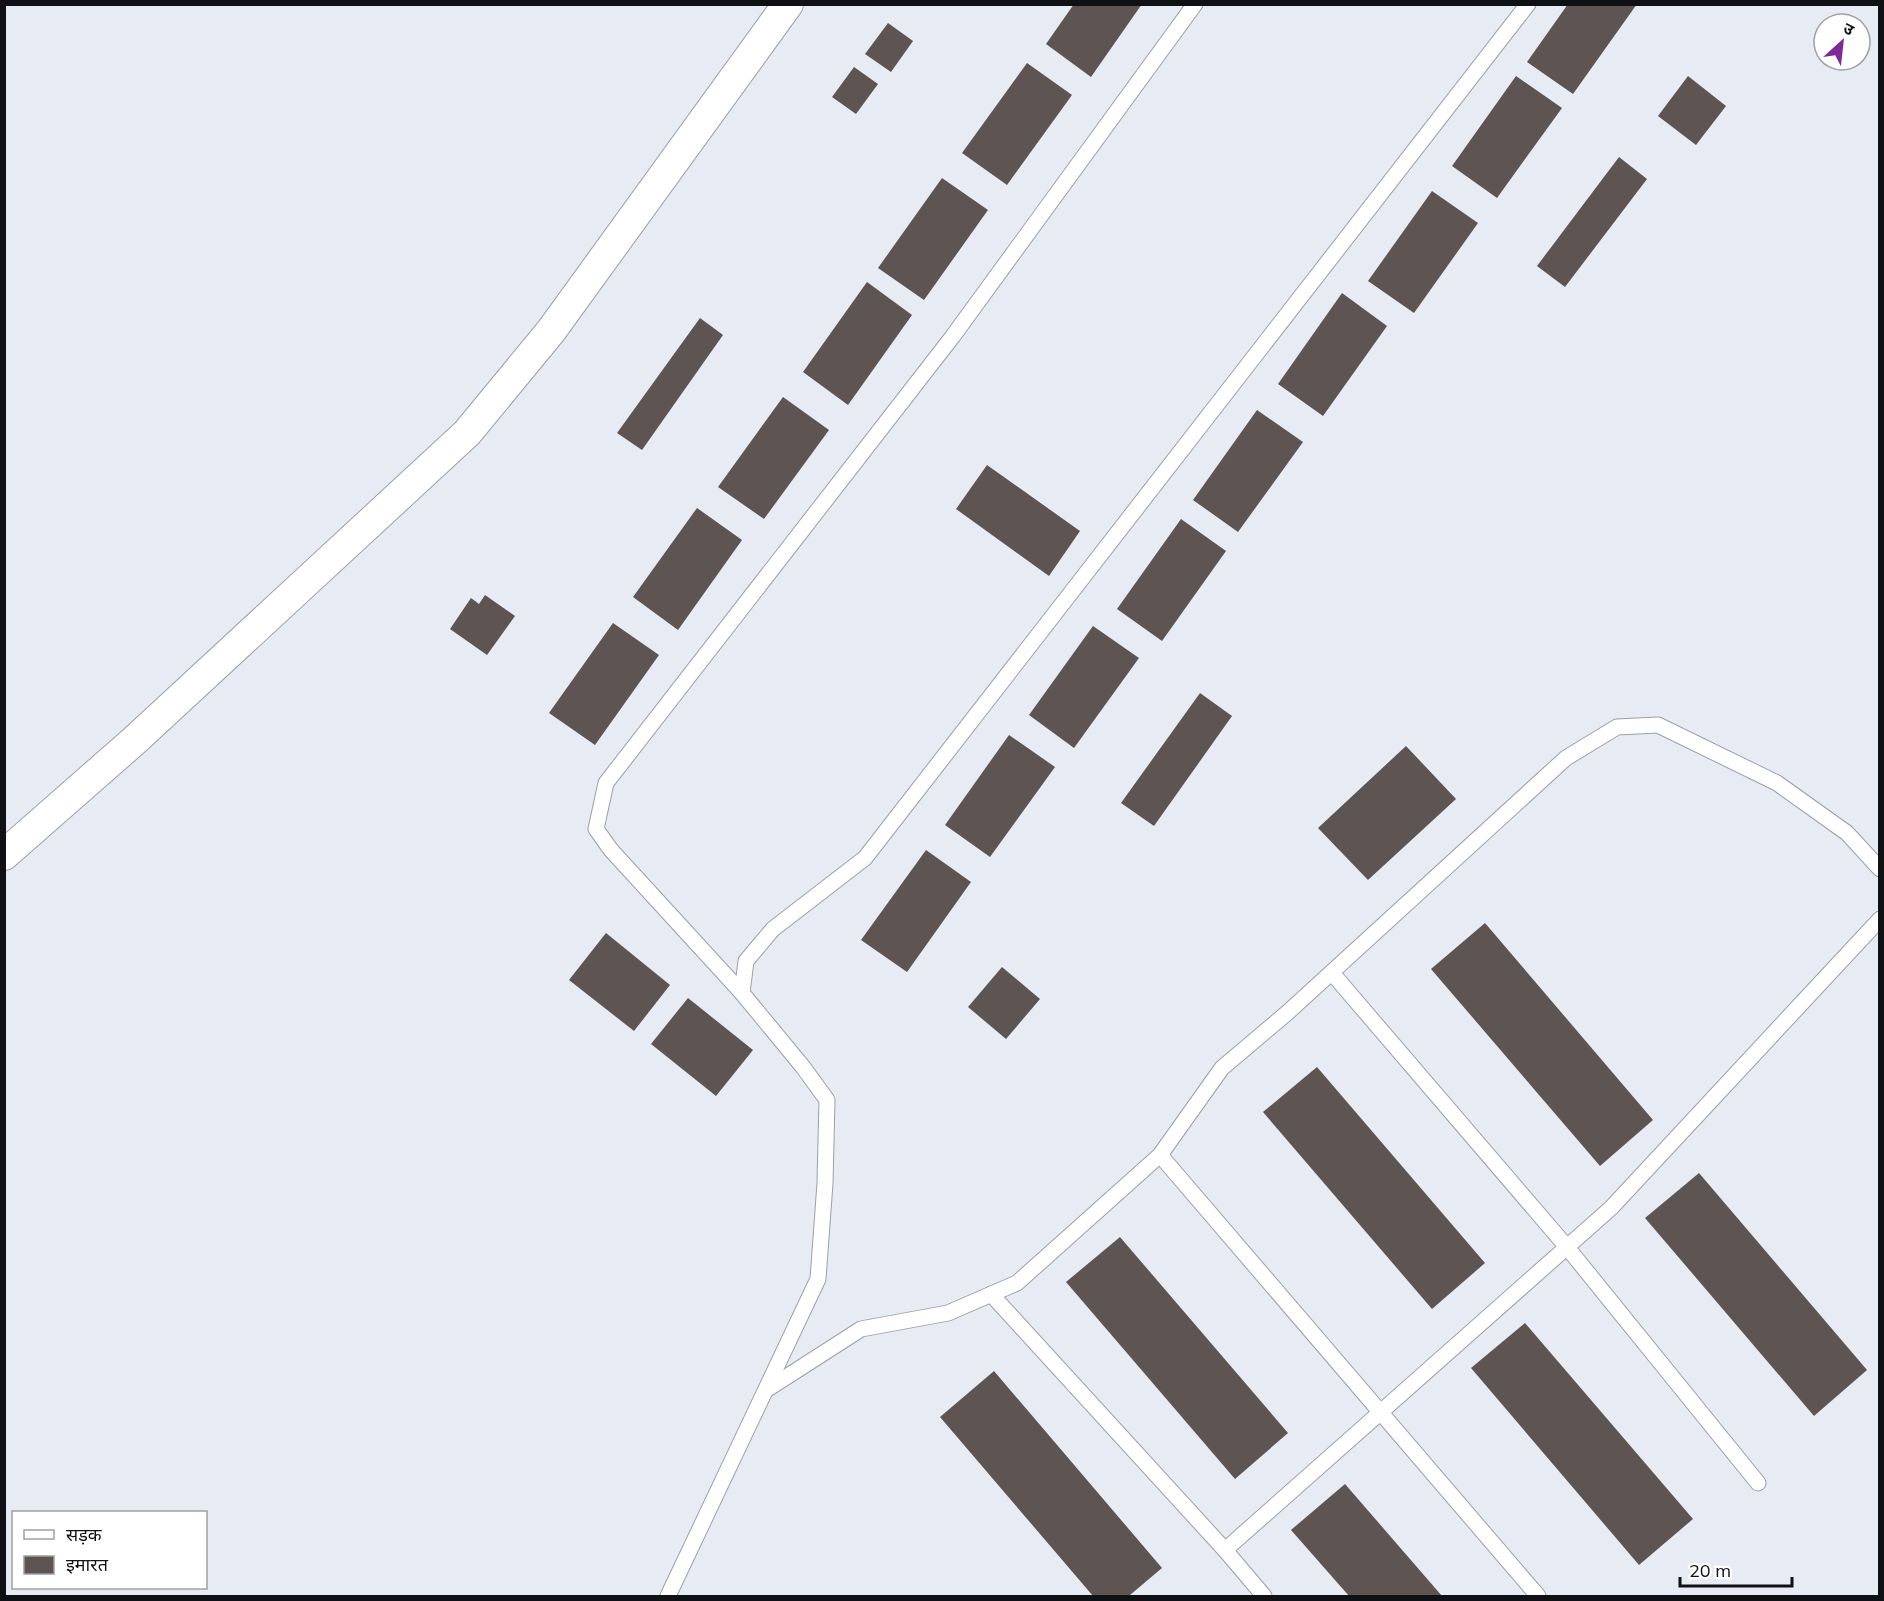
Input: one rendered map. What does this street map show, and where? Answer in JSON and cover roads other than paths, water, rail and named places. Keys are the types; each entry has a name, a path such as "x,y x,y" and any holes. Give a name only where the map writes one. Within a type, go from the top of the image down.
{"street":[{"path":"4,855 135,740 467,433 551,331 788,4"}],"lane":[{"path":"668,1596 818,1279 825,1183 827,1100 742,993 610,850 596,829 606,783 953,336 1195,4"},
{"path":"742,993 747,961 773,930 865,858 1528,4"},
{"path":"766,1390 861,1329 948,1313 1017,1283 1160,1155 1222,1068 1332,973 1566,758 1617,728 1658,725 1777,783 1847,833 1880,869"},
{"path":"1225,1550 1611,1208 1880,920"},
{"path":"1332,973 1566,1246 1758,1483"},
{"path":"1160,1155 1538,1596"},
{"path":"992,1294 1225,1550 1264,1596"}]}
